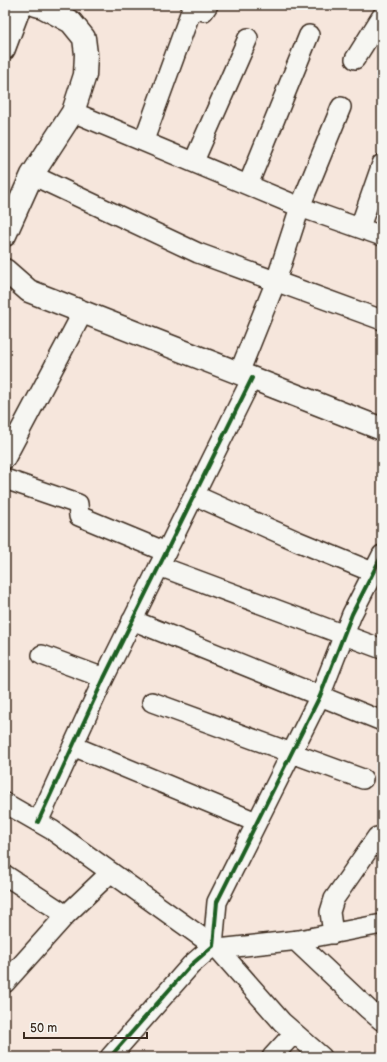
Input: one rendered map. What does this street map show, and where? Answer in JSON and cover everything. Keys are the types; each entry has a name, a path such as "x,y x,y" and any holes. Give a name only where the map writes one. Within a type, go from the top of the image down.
{"street":[{"path":"5,50 22,5"},
{"path":"7,223 32,175 73,112 85,75 86,54 84,38 71,22 43,7 36,5"},
{"path":"144,140 191,11 194,9 204,11 208,5"},
{"path":"355,59 382,16"},
{"path":"248,185 309,35"},
{"path":"194,161 248,38"},
{"path":"38,822 104,678 194,495 246,375 300,207 341,108"},
{"path":"73,112 144,140 300,207 382,236"},
{"path":"360,227 382,164"},
{"path":"32,175 198,253 382,320"},
{"path":"5,270 29,291"},
{"path":"5,285 29,291 382,429"},
{"path":"5,459 82,312"},
{"path":"5,479 78,504 79,516 162,559 382,650"},
{"path":"194,495 297,542 377,574"},
{"path":"215,947 217,902 320,696 344,634 377,574 382,555"},
{"path":"132,620 382,721"},
{"path":"42,655 104,678"},
{"path":"152,702 290,754 363,779"},
{"path":"72,746 256,822"},
{"path":"5,803 52,830 215,947 282,1022 322,1057"},
{"path":"333,934 330,912 334,899 377,837"},
{"path":"5,984 66,915 111,872"},
{"path":"5,875 66,915"},
{"path":"110,1057 191,965 215,947 296,941 382,924"},
{"path":"296,941 382,1021"},
{"path":"272,1057 294,1033"}],"cycle path":[{"path":"38,822 104,678 252,378"},
{"path":"110,1057 191,965 213,946 217,902 320,696 352,614 382,555"}]}
